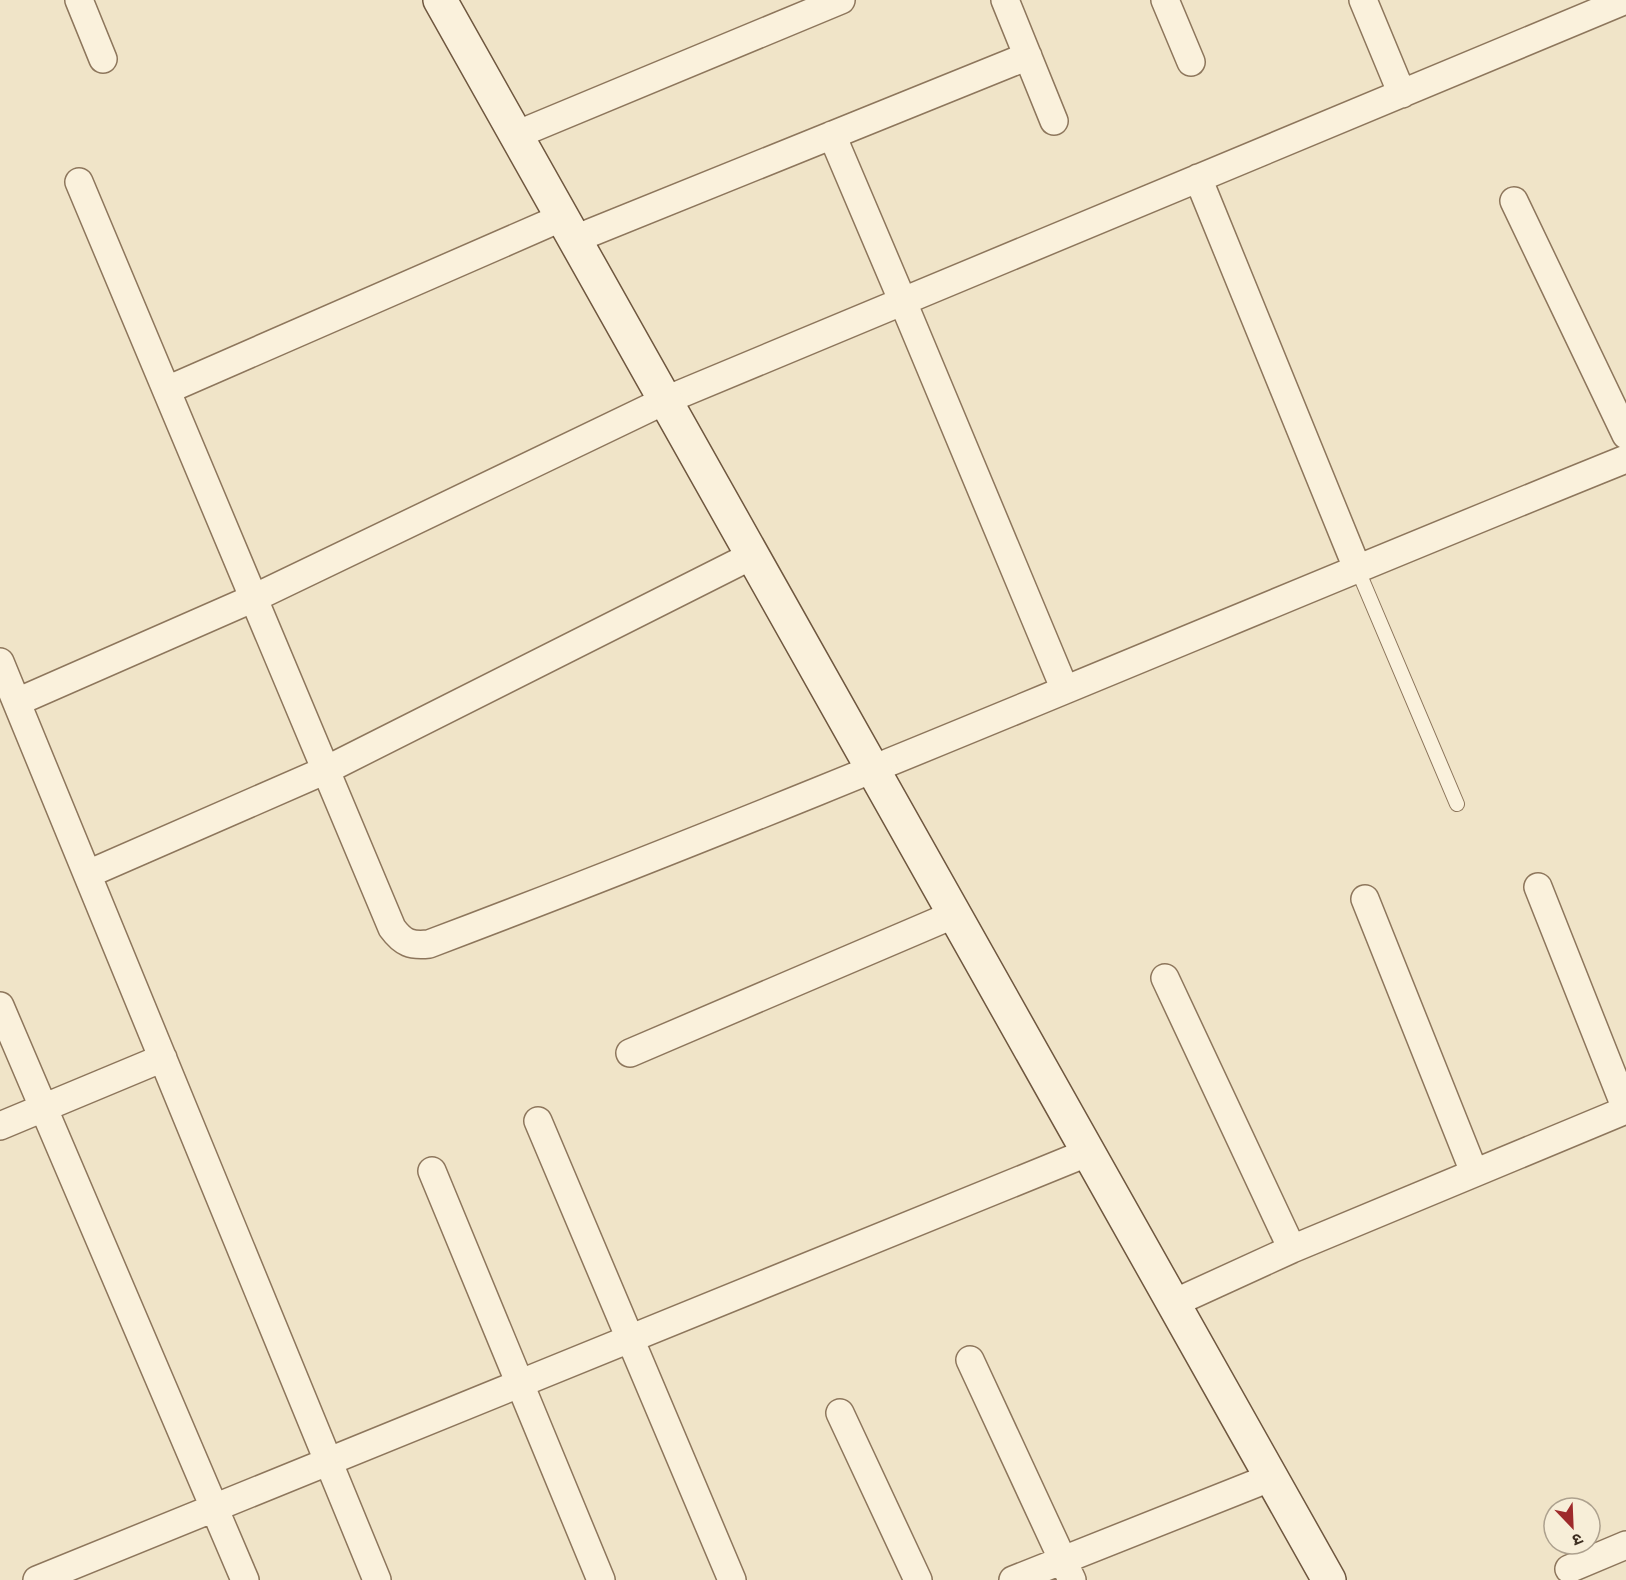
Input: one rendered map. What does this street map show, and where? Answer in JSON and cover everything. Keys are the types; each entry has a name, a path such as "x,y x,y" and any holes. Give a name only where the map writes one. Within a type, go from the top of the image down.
{"street":[{"path":"79,0 103,59"},
{"path":"440,0 1329,1580"},
{"path":"516,135 841,0"},
{"path":"1005,0 1054,121"},
{"path":"1166,0 1191,62"},
{"path":"1363,0 1402,94"},
{"path":"17,702 254,598 666,400 1626,0"},
{"path":"166,390 569,228 832,135 1028,56"},
{"path":"832,135 1065,690"},
{"path":"1198,178 1357,568"},
{"path":"80,182 392,928 401,940 414,946 429,944 609,876 874,770 1357,568 1626,459"},
{"path":"1514,201 1626,435"},
{"path":"88,874 326,770 753,555"},
{"path":"0,662 377,1580"},
{"path":"1174,1304 1292,1249 1626,1110 1538,887"},
{"path":"1365,899 1474,1172"},
{"path":"630,1053 955,914"},
{"path":"1165,978 1292,1249"},
{"path":"0,1006 245,1580"},
{"path":"0,1126 163,1058"},
{"path":"537,1121 732,1580"},
{"path":"37,1580 1089,1152"},
{"path":"432,1171 601,1580"},
{"path":"970,1360 1067,1570"},
{"path":"840,1413 918,1580"},
{"path":"1013,1580 1067,1570 1272,1477"},
{"path":"1569,1569 1626,1545"}],"lane":[{"path":"1357,568 1457,804"}]}
